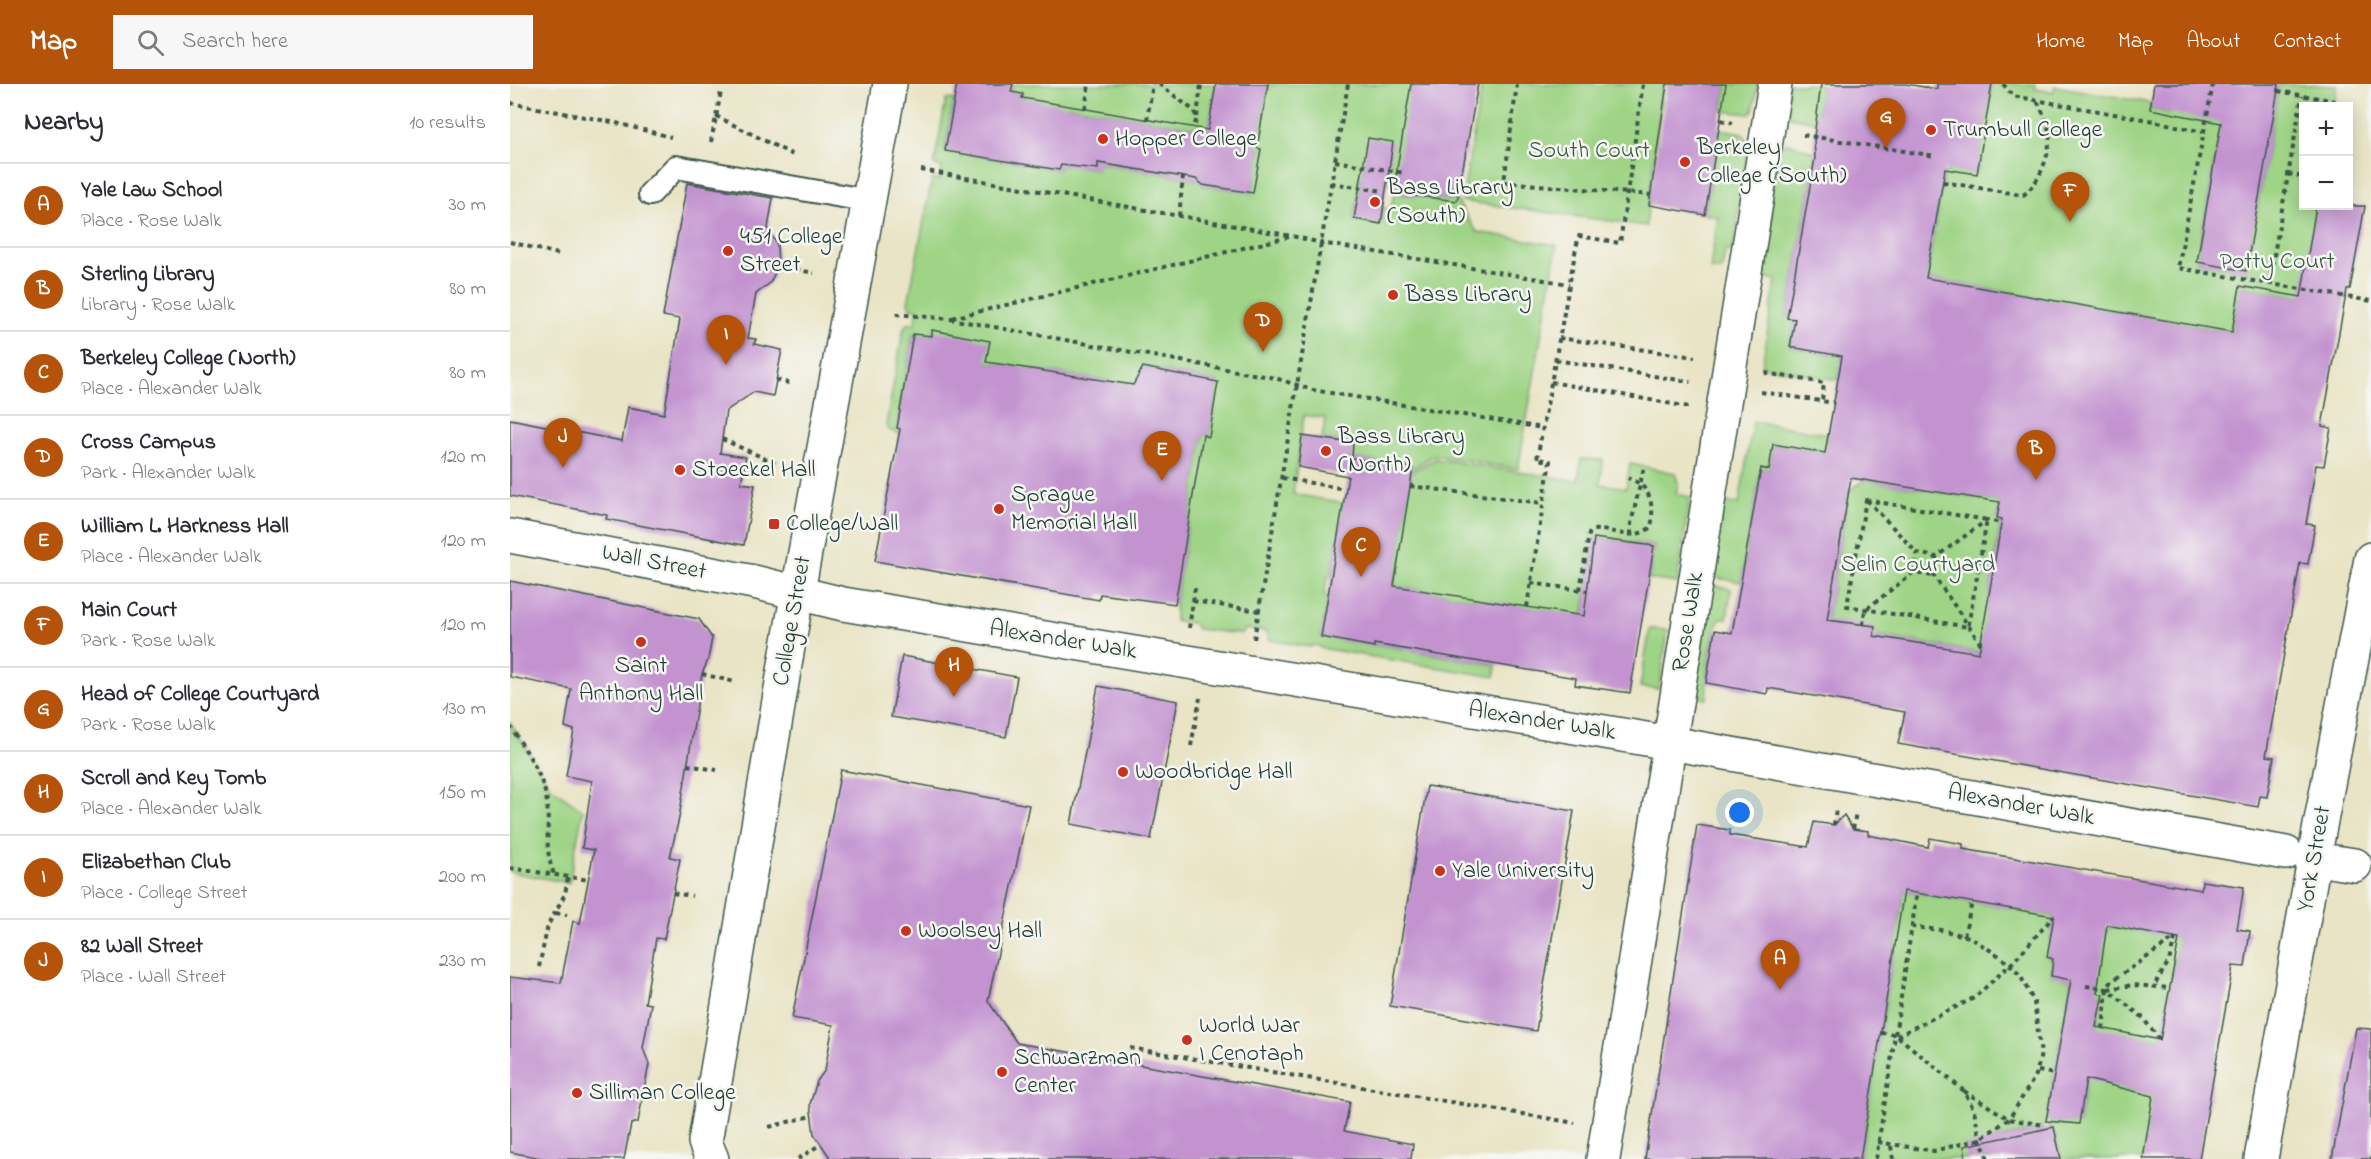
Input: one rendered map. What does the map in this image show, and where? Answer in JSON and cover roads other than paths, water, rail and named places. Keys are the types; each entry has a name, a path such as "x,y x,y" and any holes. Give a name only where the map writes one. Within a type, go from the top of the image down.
{"street":[{"name":"College Street","path":"712,1159 705,1142 798,593 890,84"},
{"name":"Rose Walk","path":"1603,1159 1722,414 1742,367 1767,129 1775,84"},
{"name":"Wall Street","path":"510,536 754,582 798,593"},
{"name":"York Street","path":"2261,1159 2320,826 2371,559"},
{"name":"Alexander Walk","path":"798,593 843,604 1670,743 2286,853"}],"lane":[{"path":"650,194 676,167 870,201"}],"place":[{"name":"Trumbull College","path":"1931,130"},
{"name":"Hopper College","path":"1103,139"},
{"name":"Head of College Courtyard","path":"1886,148"},
{"name":"Berkeley College (South)","path":"1685,162"},
{"name":"Bass Library (South)","path":"1375,202"},
{"name":"Main Court","path":"2070,222"},
{"name":"451 College Street","path":"728,251"},
{"name":"Bass Library","path":"1393,295"},
{"name":"Cross Campus","path":"1263,352"},
{"name":"Elizabethan Club","path":"726,365"},
{"name":"Bass Library (North)","path":"1326,451"},
{"name":"82 Wall Street","path":"563,468"},
{"name":"Stoeckel Hall","path":"680,470"},
{"name":"Sterling Library","path":"2036,480"},
{"name":"William L. Harkness Hall","path":"1162,481"},
{"name":"Sprague Memorial Hall","path":"999,509"},
{"name":"College/Wall","path":"774,524"},
{"name":"Berkeley College (North)","path":"1361,577"},
{"name":"Saint Anthony Hall","path":"641,642"},
{"name":"Scroll and Key Tomb","path":"954,697"},
{"name":"Woodbridge Hall","path":"1123,772"},
{"name":"Yale University","path":"1440,871"},
{"name":"Woolsey Hall","path":"906,931"},
{"name":"Yale Law School","path":"1780,990"},
{"name":"World War I Cenotaph","path":"1187,1040"},
{"name":"Schwarzman Center","path":"1002,1072"},
{"name":"Silliman College","path":"577,1093"}],"park label":[{"name":"South Court","path":"1589,151"},
{"name":"Potty Court","path":"2277,262"},
{"name":"Selin Courtyard","path":"1918,565"}]}
